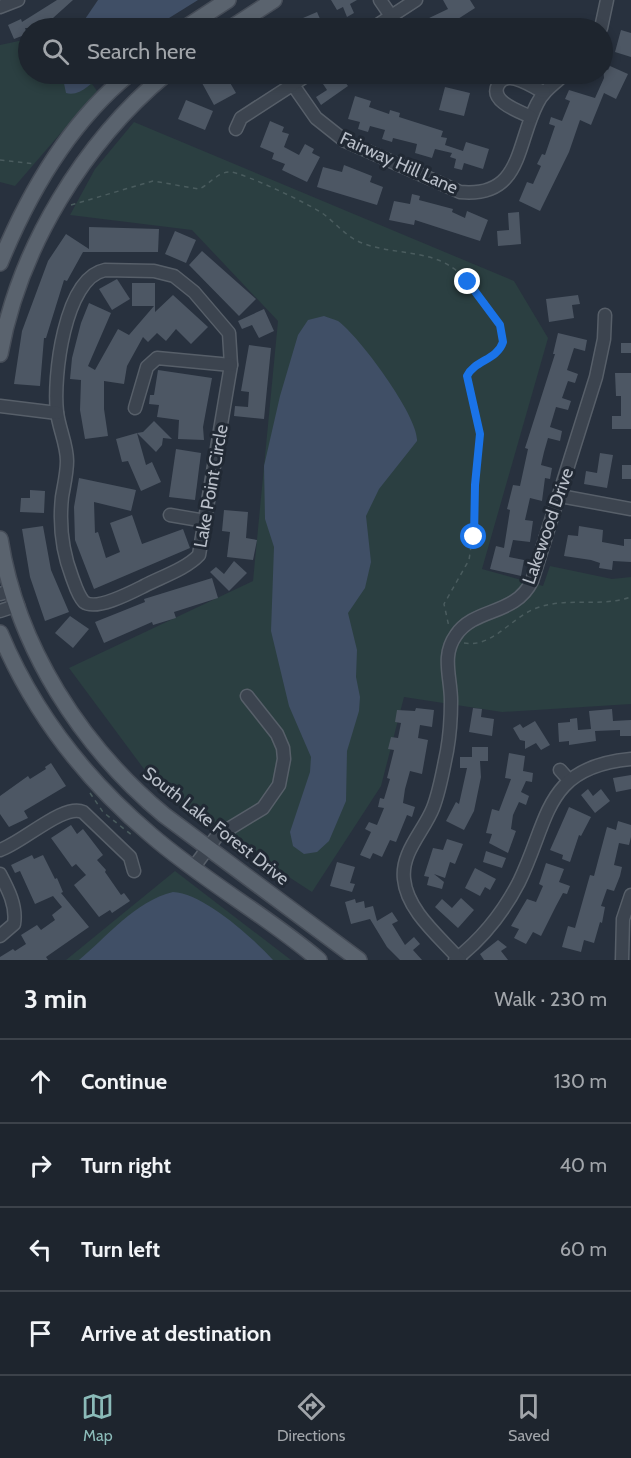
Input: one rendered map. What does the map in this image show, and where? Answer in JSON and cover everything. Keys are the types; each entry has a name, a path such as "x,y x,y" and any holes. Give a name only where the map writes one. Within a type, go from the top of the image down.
{"main road":[{"path":"200,18 228,0"},
{"path":"246,18 273,0"},
{"path":"0,263 22,211 46,169 100,100 118,84"},
{"path":"0,354 21,280 63,196 100,141 127,108 155,84"},
{"name":"South Lake Forest Drive","path":"0,539 10,596 43,667 72,715 105,758 140,795 359,960"},
{"path":"0,633 43,715 75,758 123,810 193,868 319,960"}],"street":[{"path":"0,7 18,0"},
{"path":"380,0 391,16"},
{"path":"388,18 401,4 416,0"},
{"path":"603,18 607,0"},
{"path":"499,84 496,94 501,101 531,117 544,92 553,84"},
{"path":"526,84 544,92"},
{"path":"236,129 242,118 293,85"},
{"name":"Fairway Hill Lane","path":"293,85 316,118 345,141 460,192 474,193 492,189 504,181 513,170 531,117"},
{"name":"Lake Point Circle","path":"99,271 154,271 178,278 194,292 229,333 231,365 201,550 196,559 117,598 97,605 84,602 70,573 61,538 60,514 67,459 57,413 57,371 68,320 81,287 99,271"},
{"name":"Lakewood Drive","path":"457,959 420,915 408,896 403,870 408,853 433,809 441,779 451,718 448,655 454,637 463,627 509,606 529,588 596,377 604,339 605,315"},
{"path":"135,408 147,367 157,358 231,365"},
{"path":"0,406 57,413"},
{"path":"560,496 631,509"},
{"path":"170,515 205,521"},
{"path":"0,611 10,596"},
{"path":"193,868 207,846 217,836 263,808 279,785 284,748 277,734 248,696"},
{"path":"457,959 488,929 505,907 519,881 545,813 569,780 599,764 631,759"},
{"path":"560,770 569,780"},
{"path":"0,850 18,843 60,814 76,809 83,812 129,857 134,871"},
{"path":"0,874 10,895 15,916 14,924 0,936"},
{"path":"622,960 623,919 631,895"}],"path":[{"path":"0,160 39,165"},
{"path":"62,208 153,181 199,189 224,173 231,172 269,186 316,209 351,238 400,254 436,259 458,272 468,282 500,325 503,342 497,353 471,369 467,376 480,434 475,485 476,512 469,560 444,604 451,632"},
{"path":"457,638 473,645 485,642 519,616 556,603 608,603 631,597"}],"green space":[{"path":"18,41 18,84 92,84 97,91 15,186 0,182 0,45"},
{"path":"134,122 514,281 548,338 482,569 543,586 550,566 612,579 631,577 631,704 502,712 404,697 381,786 312,892 164,796 69,668 253,581 278,321 192,230 70,215 95,169"},
{"path":"175,871 291,960 66,960"}],"water":[{"path":"98,0 198,0 169,18 86,18"},
{"path":"64,84 90,84 76,93 66,93"},
{"path":"324,316 338,321 348,329 373,359 408,414 417,441 379,489 366,516 371,562 365,588 348,613 357,650 356,677 360,697 359,711 347,751 346,801 329,841 317,852 304,854 293,846 290,832 310,772 311,757 289,706 271,631 274,547 265,519 264,466 280,396 298,335 308,320"},
{"path":"173,892 185,894 212,908 253,940 273,960 79,960 134,911 146,903"}],"building":[{"path":"57,0 73,0 53,18 28,18"},
{"path":"331,0 357,0 350,4 354,13 347,17 343,7 337,10"},
{"path":"443,0 470,0 475,8 459,18 429,18 448,9"},
{"path":"317,12 320,18 303,18"},
{"path":"18,20 18,37 14,39 8,25"},
{"path":"621,30 631,33 631,57 615,52"},
{"path":"613,67 628,74 616,99 604,93 591,125 580,120 569,152 540,211 519,201 527,182 533,184 541,166 537,164 542,154 545,155 555,126 549,124 551,117 562,121 570,101 565,99 569,90 595,98 601,84 613,84"},
{"path":"203,84 231,84 236,93 214,105"},
{"path":"323,84 346,84 348,86 321,105 316,97 327,90"},
{"path":"445,87 470,93 464,116 439,110"},
{"path":"355,96 371,101 369,107 389,114 390,110 400,113 399,117 443,131 441,137 447,138 445,145 463,151 466,142 489,149 483,169 464,163 462,170 454,168 456,159 450,157 452,153 435,149 432,158 415,153 417,144 393,138 392,142 382,139 385,130 370,126 368,132 358,129 360,122 348,119"},
{"path":"186,100 213,111 205,130 178,119"},
{"path":"270,121 284,127 282,132 289,134 284,147 299,155 305,144 314,149 312,153 320,157 307,182 282,170 285,164 272,159 274,153 260,147"},
{"path":"344,165 372,176 370,182 383,187 377,205 317,187 323,167 342,172"},
{"path":"412,194 420,196 419,200 453,209 452,212 465,218 467,211 488,220 480,241 415,220 414,225 389,220 394,201 410,204"},
{"path":"519,212 521,244 498,246 497,231 509,230 508,213"},
{"path":"89,227 159,229 158,252 83,252 67,281 64,280 46,338 44,338 40,386 14,384 22,331 48,261 66,234 89,249"},
{"path":"175,231 196,240 186,263 165,254"},
{"path":"202,251 256,299 239,316 189,265"},
{"path":"117,279 130,299 112,310 99,289"},
{"path":"132,283 155,283 155,312 173,295 208,327 191,344 176,329 166,341 157,333 148,342 143,337 127,366 124,384 104,381 104,409 108,436 85,439 80,410 81,380 70,379 72,358 81,323 89,303 111,313 88,366 95,370 118,329 129,335 154,306 132,306"},
{"path":"578,295 580,304 572,305 574,318 549,322 546,299"},
{"path":"264,309 274,331 259,338 252,325 242,329 238,321"},
{"path":"558,333 587,340 585,351 574,348 567,370 578,374 575,383 568,381 562,398 571,401 568,410 556,407 550,427 562,431 560,441 548,438 541,465 552,468 550,479 545,478 542,501 530,498 525,520 533,521 530,542 513,540 509,557 524,560 521,576 490,569 496,546 504,548 510,510 507,509 513,485 520,486 528,449 525,448 555,354 553,354"},
{"path":"621,343 631,343 631,353 621,353"},
{"path":"249,345 271,348 264,419 234,416 235,406 248,407 249,392 241,391"},
{"path":"158,370 212,378 203,427 204,440 178,439 179,420 157,417 159,405 149,404 150,395 154,395"},
{"path":"615,373 631,373 631,429 612,429 612,416 621,416 621,396 616,396"},
{"path":"154,421 172,439 163,438 162,445 156,452 137,433 143,432"},
{"path":"137,433 146,465 152,462 161,482 141,491 128,461 122,462 116,439"},
{"path":"176,449 201,453 195,500 169,497"},
{"path":"600,453 613,455 607,488 584,484 586,471 597,473"},
{"path":"622,465 631,465 631,479 622,479"},
{"path":"79,478 136,490 131,511 94,502 95,533 98,532 106,558 120,552 110,523 132,515 142,544 183,529 190,548 94,589 75,540 74,507"},
{"path":"30,490 45,491 44,513 20,512 21,498 30,498"},
{"path":"224,510 248,512 246,538 257,540 253,560 227,557 230,532 222,531"},
{"path":"43,526 51,570 69,612 45,621 30,577 22,529"},
{"path":"579,526 603,530 602,542 624,546 624,539 631,539 631,562 613,561 612,570 599,568 600,563 591,560 564,556 568,535 578,536"},
{"path":"234,561 247,573 229,591 210,572 216,567 224,574"},
{"path":"212,578 218,598 174,612 176,618 153,625 152,622 104,643 95,622 145,602 144,599"},
{"path":"70,616 89,629 73,648 55,633"},
{"path":"416,708 434,710 432,727 420,725 418,738 428,740 422,774 410,771 405,789 403,803 415,807 412,817 407,815 396,842 390,840 382,857 373,853 370,859 360,855 371,832 365,829 369,822 377,825 384,808 378,807 380,798 384,799 390,779 387,778 394,750 388,749 391,737 398,738 401,723 395,722 397,710 415,711"},
{"path":"473,708 482,709 481,717 494,719 492,736 469,732"},
{"path":"612,709 613,721 631,720 631,736 620,736 620,730 595,731 596,741 569,745 569,741 559,742 558,723 570,722 570,719 577,718 578,730 591,729 589,711"},
{"path":"535,721 550,745 541,750 536,743 525,749 525,741 520,740 513,728 520,724 523,728"},
{"path":"472,747 488,747 488,761 480,761 481,777 474,811 464,830 446,821 456,802 459,804 467,768 460,768 460,757 472,757"},
{"path":"509,753 525,756 523,771 533,773 532,782 526,781 521,792 529,796 526,805 519,802 513,815 511,829 516,831 508,853 489,843 492,834 486,833 492,809 499,811 511,779 505,778"},
{"path":"51,763 66,786 24,811 28,818 9,827 0,814 0,796 28,776 30,779 46,769 45,767"},
{"path":"631,775 631,789 616,792 613,778"},
{"path":"588,789 593,796 601,789 610,801 595,813 581,795"},
{"path":"569,807 591,817 581,836 579,835 570,862 562,859 563,855 550,850"},
{"path":"618,821 631,825 631,837 629,845 619,843 614,865 622,867 620,876 614,891 607,889 601,906 605,907 602,923 600,922 594,943 584,940 581,952 562,947 568,926 575,928 590,875 594,876 607,827 616,830"},
{"path":"71,825 77,834 83,829 103,855 97,860 121,895 124,893 130,901 112,913 110,910 99,917 74,885 86,875 76,864 72,867 51,838"},
{"path":"447,839 463,844 455,864 450,862 445,878 434,874 444,882 442,889 427,885 429,877 424,876 433,848 443,850"},
{"path":"486,851 506,858 502,868 483,862"},
{"path":"32,855 34,859 43,855 55,879 57,878 63,892 61,893 89,927 46,957 48,960 0,960 0,957 13,949 15,951 26,944 21,935 37,925 41,930 55,920 52,915 62,907 53,896 35,904 20,871 15,873 11,865"},
{"path":"337,862 355,867 350,883 355,884 352,892 330,886"},
{"path":"546,863 564,869 559,882 570,886 567,894 563,893 541,936 533,932 526,944 514,938 519,929 511,926 527,899 536,902 543,886 539,884"},
{"path":"475,868 496,879 490,890 485,887 480,896 465,888"},
{"path":"461,898 474,910 458,928 435,907 442,899 452,908"},
{"path":"355,899 356,903 364,901 365,908 373,906 377,921 392,912 398,921 392,924 405,945 414,937 420,944 413,950 422,960 400,960 387,947 370,919 351,924 345,902"},
{"path":"498,940 507,947 501,951 508,960 484,960 480,954"}],"route":[{"path":"468,282 492,310 503,334 503,342 497,353 471,369 467,376 480,434 474,492 476,512 474,537"}]}
